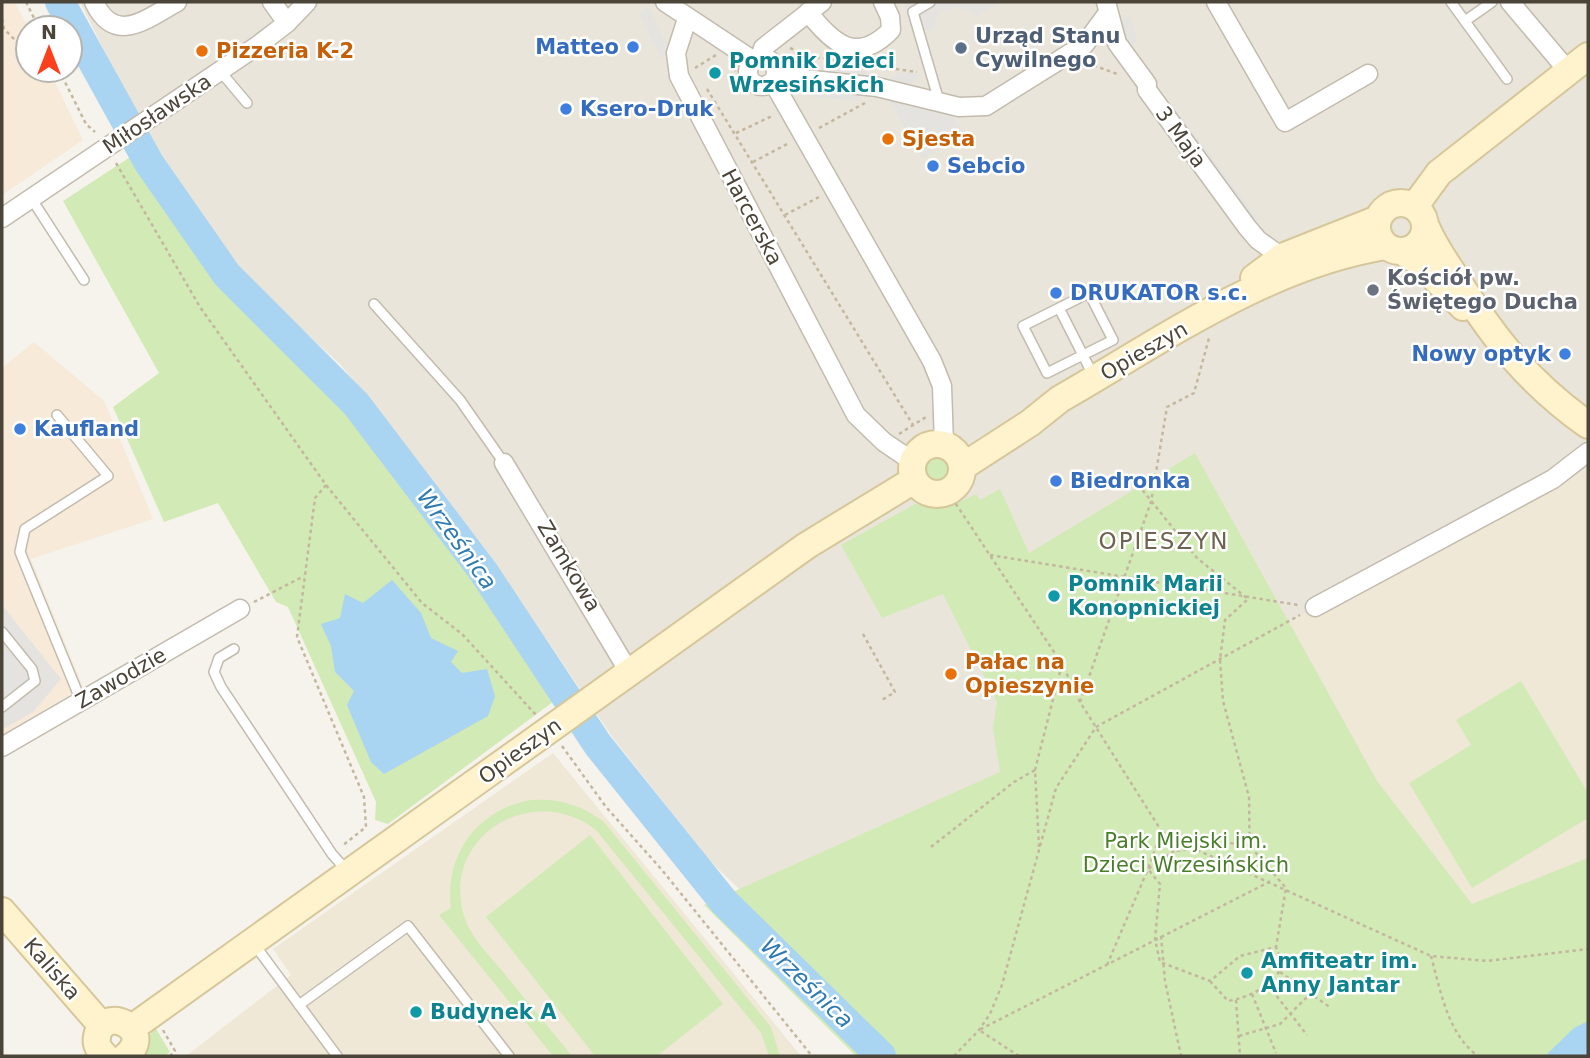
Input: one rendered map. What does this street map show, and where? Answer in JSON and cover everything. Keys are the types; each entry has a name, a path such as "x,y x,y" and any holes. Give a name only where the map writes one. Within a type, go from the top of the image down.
{"street":[{"path":"94,2 111,25 128,26 177,2"},
{"path":"272,2 287,23"},
{"name":"Miłosławska","path":"2,218 220,71 287,23 307,2"},
{"path":"664,2 687,19 757,60"},
{"path":"883,2 890,17 891,30 879,42 861,49 842,46 815,7 763,48 748,70 751,80 760,86 774,79 877,87 972,108 986,106 1092,38 1107,8"},
{"path":"1216,2 1285,122 1368,74"},
{"path":"1394,249 1419,244 1420,217 1439,173 1579,64 1510,2"},
{"name":"3 Maja","path":"1107,8 1117,43 1147,84 1147,90 1247,227 1258,240 1282,257"},
{"name":"Harcerska","path":"687,19 676,53 679,76 856,415 913,471"},
{"path":"774,79 932,361 942,386 943,407 953,453 957,485 948,492 929,493 913,471 925,446 953,453"},
{"path":"1487,328 1433,245 1420,217 1397,203 1385,208 1378,219 1377,231 1394,249 1419,262 1487,328 1538,387 1588,425"},
{"name":"Opieszyn","path":"1227,303 1258,274 1282,257 1378,219"},
{"name":"Opieszyn","path":"953,453 1030,423 1060,398 1263,284 1351,252 1394,249"},
{"path":"1315,607 1553,479 1588,453"},
{"name":"Zamkowa","path":"504,463 587,596 629,672"},
{"name":"Opieszyn","path":"132,1028 253,943 341,863 551,727 913,471"},
{"name":"Zawodzie","path":"2,747 240,609"},
{"name":"Kaliska","path":"2,911 102,1026"},
{"path":"105,1056 96,1040 102,1026 116,1020 132,1028 135,1046 126,1056"}],"lane":[{"path":"930,2 913,12 939,101"},
{"path":"1451,2 1507,79"},
{"path":"1465,21 1492,2"},
{"path":"220,71 247,103"},
{"path":"32,198 84,280"},
{"path":"1089,293 1113,340 1083,355 1047,373 1023,326 1089,293"},
{"path":"374,304 460,400 504,463"},
{"path":"1059,308 1095,379"},
{"path":"57,415 108,476 25,529 20,552 82,701"},
{"path":"2,632 32,669 35,681 2,707"},
{"path":"234,649 219,658 214,672 221,687 341,863"},
{"path":"299,1005 408,926 509,1056"},
{"path":"253,943 337,1056"}],"path":[{"path":"2,19 3,31"},
{"path":"778,35 796,53 844,61"},
{"path":"689,72 718,54 726,60"},
{"path":"1069,54 1074,63 1088,64 1126,78 1137,91 1147,84"},
{"path":"856,63 916,71 933,80"},
{"path":"733,66 747,89 759,95"},
{"path":"66,84 86,124 95,132"},
{"path":"811,132 874,98"},
{"path":"713,99 913,425"},
{"path":"735,133 777,113"},
{"path":"752,162 792,142"},
{"path":"116,163 200,307 326,485 422,603 462,634 551,727 606,807 662,870 811,1056"},
{"path":"785,215 824,195"},
{"path":"1080,702 1151,502 1167,407 1194,393 1208,330"},
{"path":"884,443 943,407"},
{"path":"1126,479 1136,482 1197,558 1248,599"},
{"path":"326,485 315,498 297,637 364,797 367,811 366,827 341,863"},
{"path":"948,492 1062,664 1080,702 1174,851"},
{"path":"988,555 1248,599 1315,607"},
{"path":"240,609 304,576"},
{"path":"1248,599 1225,620 1220,660 1223,701 1249,797 1250,872"},
{"path":"954,1056 990,1014 1002,985 1056,788 1096,727 1315,607"},
{"path":"863,634 895,692 882,700"},
{"path":"1039,850 1035,770 1062,664"},
{"path":"930,847 1014,782 1035,770"},
{"path":"1161,833 1250,846 1286,888"},
{"path":"1107,965 1161,833"},
{"path":"1148,869 1174,851 1195,849 1271,881 1431,956 1487,961 1588,949"},
{"path":"1148,869 1160,884 1155,939 1160,962 1210,981 1228,1001 1252,994 1268,985 1280,972 1283,966 1276,947 1286,888"},
{"path":"979,1030 1271,881"},
{"path":"1161,936 1163,963 1181,1056"},
{"path":"1210,981 1240,956 1276,947"},
{"path":"1431,956 1445,1007 1466,1048 1466,1056"},
{"path":"1280,972 1331,1008"},
{"path":"1268,985 1307,1035"},
{"path":"1252,994 1276,1053"},
{"path":"1239,1036 1266,1030 1291,1015 1310,994"},
{"path":"1236,999 1240,1056"},
{"path":"160,1026 175,1051 170,1056"},
{"path":"979,1030 1019,1056"},
{"path":"1466,1048 1478,1056"}],"shaded area":[{"path":"2,2 15,2 21,14 14,14 14,84 56,84 83,140 2,195"},
{"path":"80,2 1588,2 1588,1056 912,1056 709,860 613,738 487,551 341,365 226,260 154,150"},
{"path":"904,2 1000,2 976,17 972,11 958,7 943,11 937,18 935,28 913,35"},
{"path":"648,5 669,49 661,59 639,15"},
{"path":"1130,14 1138,40 1124,52 1112,31"},
{"path":"806,63 869,70 853,84 859,101 810,97 798,76 792,76"},
{"path":"901,72 921,75 907,87 886,82"},
{"path":"883,89 946,103 964,134 922,159"},
{"path":"1173,105 1259,220 1251,225 1167,109"},
{"path":"34,342 104,401 153,519 31,559 83,687 2,735 2,368"},
{"path":"1588,466 1588,858 1472,904 1377,781 1289,621 1432,550"},
{"path":"2,605 61,679 33,712 2,730"},
{"path":"553,753 801,1056 186,1056 291,975 273,949"}],"green space":[{"path":"135,154 220,279 349,408 561,696 388,824 375,820 376,802 288,607 276,602 218,503 164,522 113,407 159,373 63,201"},
{"name":"Park Miejski im. Dzieci Wrzesińskich","path":"1195,453 1377,781 1472,904 1588,858 1588,1056 856,1056 704,905 1000,772 993,728 997,702 943,594 882,618 841,545 915,504 949,507 976,494 980,500 1000,489 1029,553"},
{"path":"937,455 946,458 949,467 946,476 937,479 928,476 925,467 928,458"},
{"path":"1521,681 1588,793 1588,818 1472,888 1409,783 1471,745 1456,720"},
{"path":"531,800 570,804 604,822 771,1027 780,1056 769,1056 761,1033 596,830 571,816 545,812 520,815 497,825 479,841 466,862 460,887 464,916 476,939 572,1056 553,1056 439,915 451,908 453,870 468,838 495,813"},
{"path":"590,835 723,1004 657,1056 595,1056 486,917"},
{"path":"155,1027 170,1052 164,1056 144,1056 146,1042"}],"water":[{"path":"392,580 421,613 431,638 458,651 451,662 462,673 487,669 495,696 488,716 384,774 371,762 347,705 354,691 335,672 331,646 321,624 340,618 345,594 363,603"},
{"path":"1588,1021 1588,1056 1545,1056 1574,1028"}],"waterway":[{"name":"Wrześnica","path":"60,2 149,163 227,275 356,404 483,571 598,745 724,902 881,1056"}],"place":[{"name":"Matteo","path":"633,47"},
{"name":"Urząd Stanu Cywilnego","path":"961,48"},
{"name":"Pizzeria K-2","path":"202,51"},
{"name":"Pomnik Dzieci Wrzesińskich","path":"715,73"},
{"name":"Ksero-Druk","path":"566,109"},
{"name":"Sjesta","path":"888,139"},
{"name":"Sebcio","path":"933,166"},
{"name":"Kościół pw. Świętego Ducha","path":"1373,290"},
{"name":"DRUKATOR s.c.","path":"1056,293"},
{"name":"Nowy optyk","path":"1565,354"},
{"name":"Kaufland","path":"20,429"},
{"name":"Biedronka","path":"1056,481"},
{"name":"Pomnik Marii Konopnickiej","path":"1054,596"},
{"name":"Pałac na Opieszynie","path":"951,674"},
{"name":"Amfiteatr im. Anny Jantar","path":"1247,973"},
{"name":"Budynek A","path":"416,1012"}],"district":[{"name":"OPIESZYN","path":"1164,541"}]}
